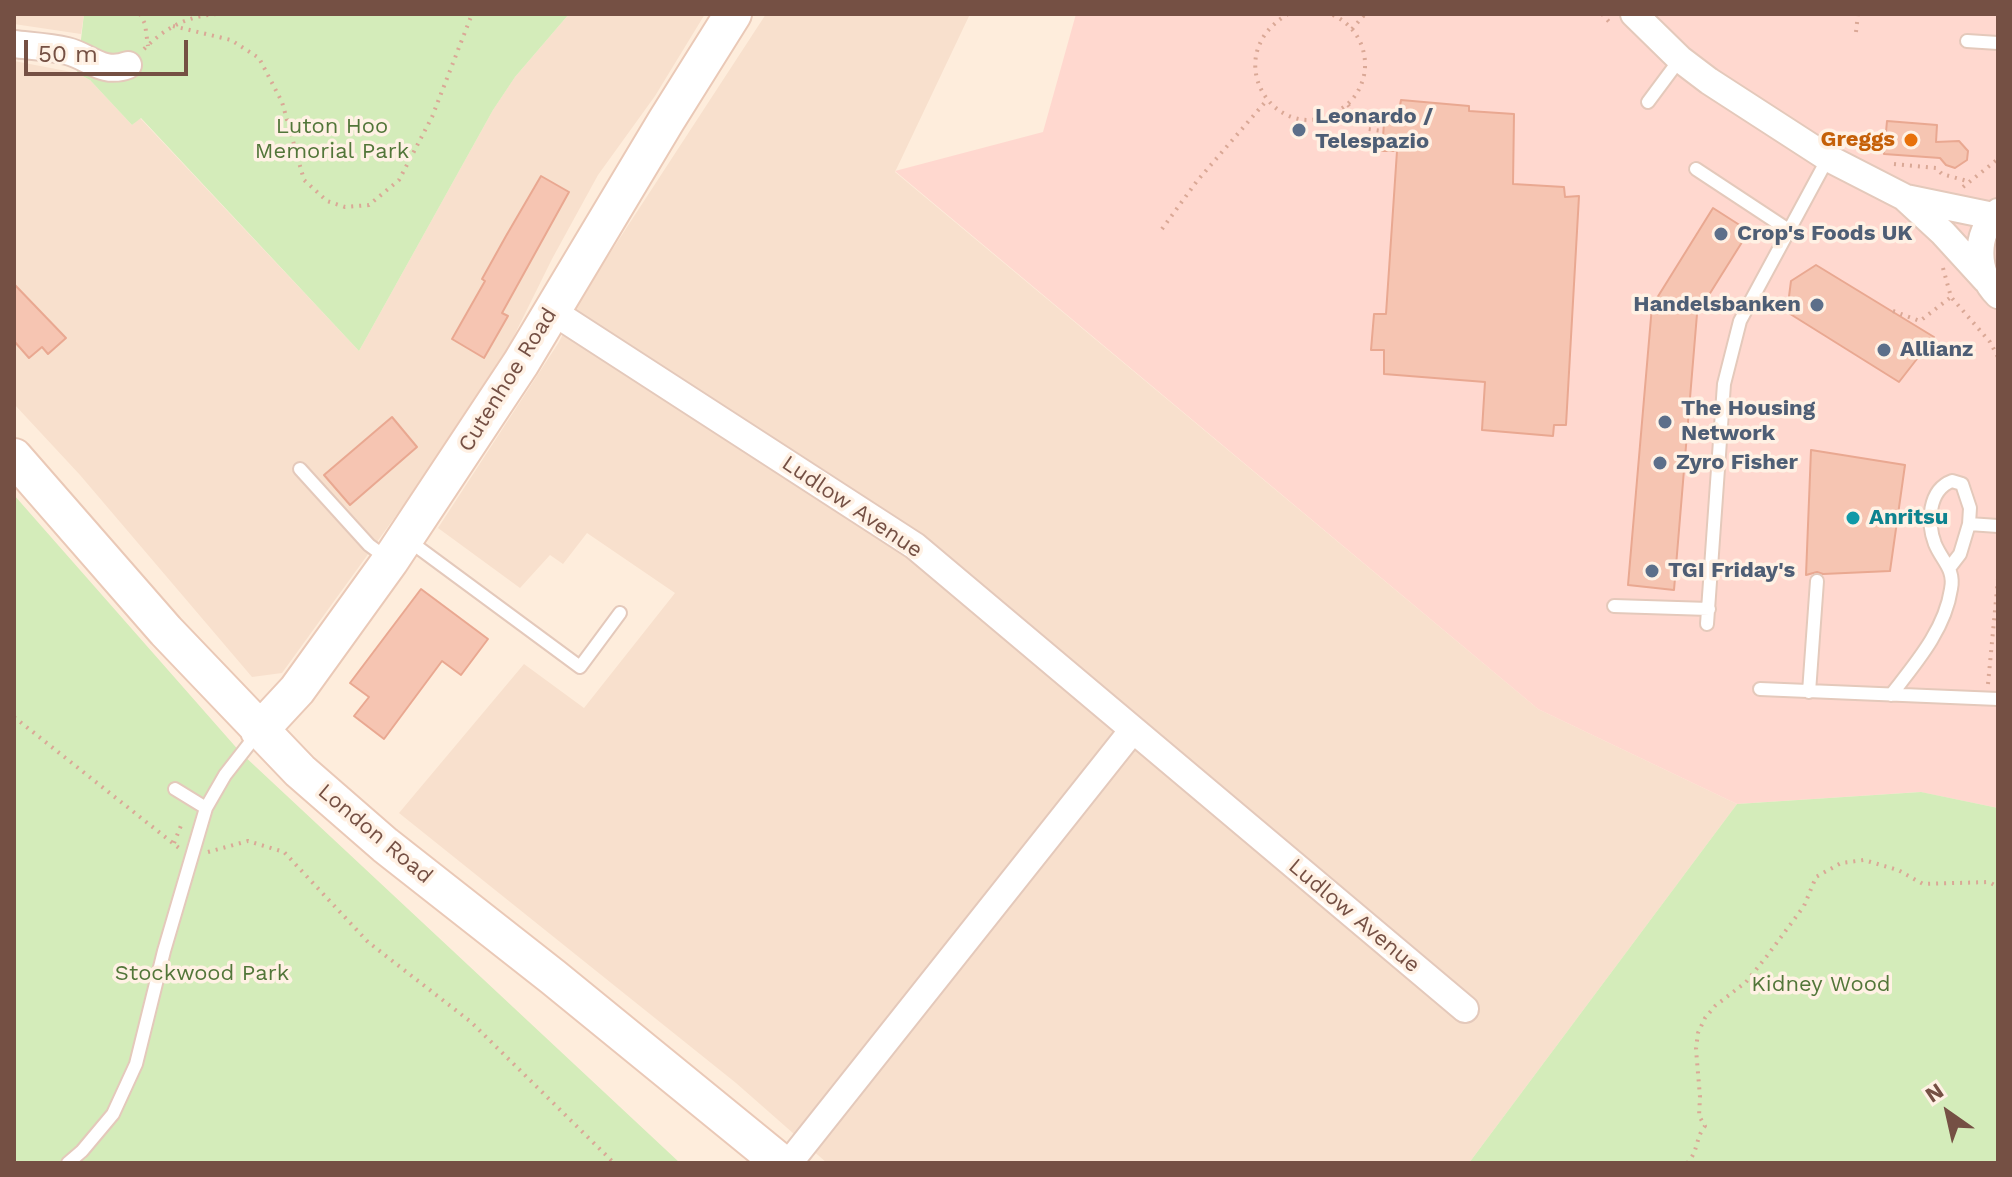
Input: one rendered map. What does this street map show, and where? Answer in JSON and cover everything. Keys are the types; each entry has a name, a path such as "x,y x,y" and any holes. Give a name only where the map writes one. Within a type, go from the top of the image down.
{"street":[{"name":"Cutenhoe Road","path":"259,731 297,690 398,550 521,363 733,14"},
{"path":"1634,14 1680,59 1709,81 1828,158 1904,197 1943,233 1994,292"},
{"path":"14,44 70,51 94,65 120,68 128,65"},
{"path":"1904,197 1995,214 1984,231 1980,247 1981,264 1994,292"},
{"name":"Ludlow Avenue","path":"552,311 915,546 1465,1009"},
{"name":"London Road","path":"14,457 135,596 300,771 385,845 781,1163"},
{"path":"789,1163 1132,731"}],"lane":[{"path":"1967,41 1998,43"},
{"path":"1648,102 1680,59"},
{"path":"1707,624 1724,384 1740,321 1828,158"},
{"path":"1696,169 1787,229"},
{"path":"300,469 369,545 398,550 580,667 620,613"},
{"path":"1891,695 1922,655 1940,624 1951,592 1950,567 1937,549 1931,532 1931,509 1941,485 1952,481 1962,484 1970,508 1969,524 1960,554 1950,567"},
{"path":"1969,524 1998,526"},
{"path":"1809,692 1817,581"},
{"path":"1614,606 1709,609"},
{"path":"1760,689 1992,699"},
{"path":"68,1163 113,1114 136,1064 164,951 206,808 225,775 259,731"},
{"path":"175,789 206,808"}],"path":[{"path":"140,14 145,24 148,46"},
{"path":"128,65 155,37 173,26 195,16 217,14"},
{"path":"173,26 231,40 259,58 282,102 304,180 327,201 345,207 369,205 399,180 432,117 472,14"},
{"path":"1288,14 1274,22 1262,35 1255,51 1254,69 1258,86 1267,100 1281,112 1298,119 1315,120 1333,115 1348,105 1358,92 1364,76 1365,59 1361,44 1352,29 1331,14"},
{"path":"1352,29 1365,14"},
{"path":"1856,32 1858,14"},
{"path":"1162,229 1197,181 1267,100"},
{"path":"1348,105 1368,129 1383,131"},
{"path":"1882,163 1936,168 1942,174 1967,181"},
{"path":"1893,311 1920,321 1951,297"},
{"path":"1990,342 1998,344"},
{"path":"1992,699 1998,579"},
{"path":"14,717 192,857 248,841 284,852 368,942 471,1022 614,1163"},
{"path":"1687,1163 1692,1159 1699,1132 1705,1126 1699,1116 1698,1033 1715,1006 1746,982 1767,956 1804,906 1816,877 1841,863 1864,860 1898,870 1923,884 1989,882 1998,887"}],"shaded area":[{"path":"14,14 84,14 81,34 14,24"},
{"path":"569,14 705,14 655,96 598,175 505,354 424,477 282,673 252,677 80,475 14,404 14,61 77,73 90,80 132,125 140,118 359,351 493,110 515,77"},
{"path":"766,14 970,14 895,172 1538,709 1737,804 1469,1163 827,1163 736,1083 399,813 524,664 584,708 675,593 587,533 563,564 550,555 520,588 438,528 559,342 582,296"},
{"path":"1076,14 1998,14 1998,808 1920,792 1737,804 1538,709 895,171 1043,132"}],"green space":[{"name":"Luton Hoo Memorial Park","path":"84,14 569,14 515,77 493,110 359,351 141,118 132,125 90,80 77,73"},
{"name":"Stockwood Park","path":"14,495 241,753 680,1163 14,1163"},
{"name":"Kidney Wood","path":"1921,792 1998,808 1998,1163 1469,1163 1737,804"}],"building":[{"path":"1401,100 1469,106 1469,111 1514,114 1513,184 1564,187 1565,197 1579,196 1566,425 1554,425 1553,436 1482,430 1485,382 1384,374 1384,350 1371,350 1374,314 1386,314 1397,151 1382,151 1384,123 1397,122"},
{"name":"Greggs","path":"1887,121 1937,125 1936,142 1959,141 1968,151 1967,160 1955,168 1946,165 1940,158 1884,154"},
{"path":"541,176 569,192 502,313 508,316 484,358 452,339 485,281 482,279"},
{"path":"1713,208 1749,231 1697,314 1674,590 1628,585 1652,306"},
{"path":"1816,265 1934,337 1899,382 1787,312 1791,281"},
{"path":"14,284 66,338 48,354 42,347 29,358 14,341"},
{"path":"392,417 417,447 350,505 324,475"},
{"name":"Anritsu","path":"1811,450 1905,465 1890,571 1817,572 1806,575"},
{"path":"421,589 488,639 461,675 442,661 384,739 354,716 369,697 350,683"}],"place":[{"name":"Leonardo / Telespazio","path":"1299,130"},
{"name":"Greggs","path":"1911,140"},
{"name":"Crop's Foods UK","path":"1721,234"},
{"name":"Handelsbanken","path":"1817,305"},
{"name":"Allianz","path":"1884,350"},
{"name":"The Housing Network","path":"1665,422"},
{"name":"Zyro Fisher","path":"1660,463"},
{"name":"Anritsu","path":"1853,518"},
{"name":"TGI Friday's","path":"1652,571"}]}
